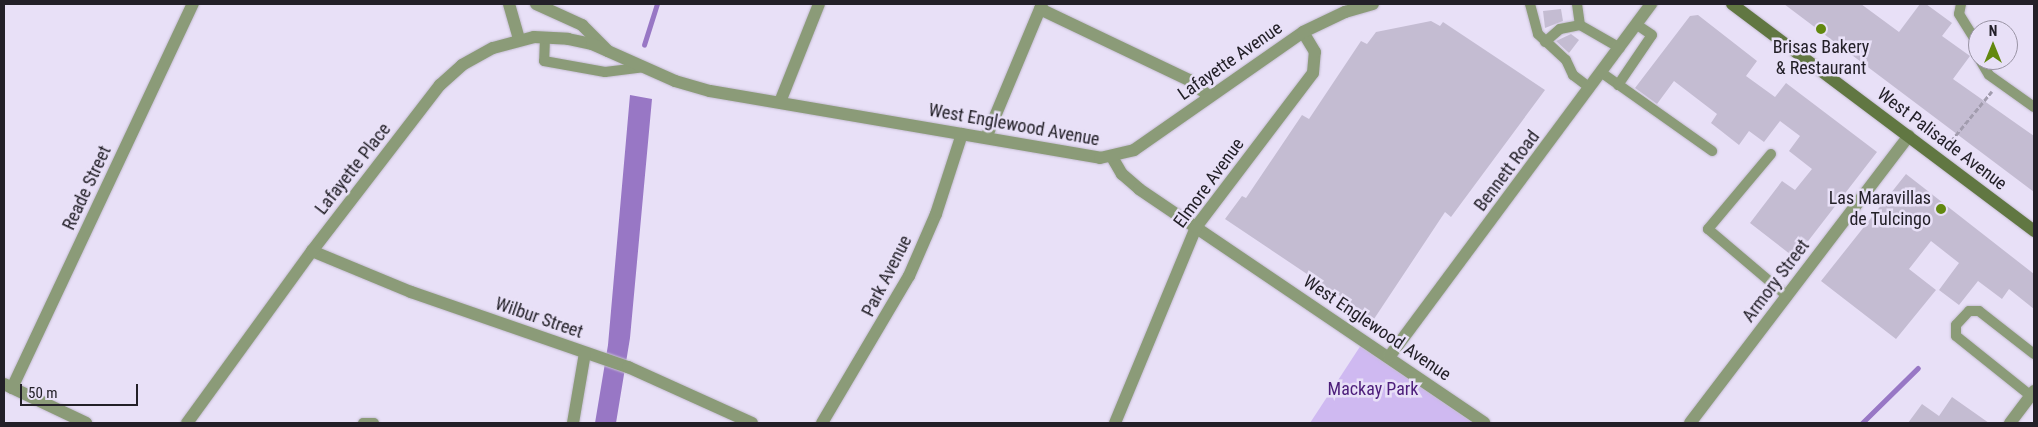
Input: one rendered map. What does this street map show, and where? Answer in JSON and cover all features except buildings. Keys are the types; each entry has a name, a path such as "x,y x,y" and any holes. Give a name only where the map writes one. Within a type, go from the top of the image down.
{"main road":[{"name":"West Palisade Avenue","path":"1732,4 2034,231"}],"street":[{"name":"Reade Street","path":"8,386 193,4"},
{"path":"509,4 519,40"},
{"name":"West Englewood Avenue","path":"536,4 582,25 608,51 698,88 1086,157 1112,157 1130,182 1484,423"},
{"path":"780,102 818,4"},
{"name":"Lafayette Avenue","path":"1112,157 1139,147 1209,96 1303,32 1345,12 1373,4"},
{"name":"Bennett Road","path":"1389,357 1602,73 1651,4"},
{"path":"986,138 1041,6 1189,80 1209,96"},
{"name":"Elmore Avenue","path":"1115,423 1196,227 1313,73 1315,52 1303,32"},
{"name":"Lafayette Place","path":"187,423 312,251 448,77 488,50 519,40 545,37 584,42 608,51"},
{"name":"Park Avenue","path":"822,423 909,276 936,214 962,134"},
{"name":"Armory Street","path":"1690,423 1908,136"},
{"name":"Wilbur Street","path":"312,251 411,292 628,367 752,423"},
{"path":"573,423 587,354"},
{"path":"8,386 86,423"},
{"path":"2010,423 2033,393"}],"lane":[{"path":"1530,4 1538,34 1566,60 1573,75 1590,88"},
{"path":"1577,4 1580,25"},
{"path":"1961,4 1959,14 1968,29"},
{"path":"1545,42 1560,29 1580,25 1620,48"},
{"path":"1618,85 1652,35 1637,25"},
{"path":"545,37 544,61 605,72 643,67"},
{"path":"1985,70 1988,75 2034,107"},
{"path":"1602,73 1712,151"},
{"path":"1771,154 1708,229 1787,296"},
{"path":"2033,393 1956,336 1956,325 1970,312 1980,311 2034,354"},
{"path":"363,423 374,423"}],"path":[{"path":"1938,158 1999,82"}],"green space":[{"name":"Mackay Park","path":"1363,342 1480,423 1310,423"}],"shaded area":[{"path":"630,95 652,99 630,338 616,423 595,423 608,345"}],"waterway":[{"path":"644,45 657,4"},
{"path":"1862,423 1918,368"}],"place":[{"name":"Brisas Bakery & Restaurant","path":"1821,29"},
{"name":"Las Maravillas de Tulcingo","path":"1941,209"}]}
